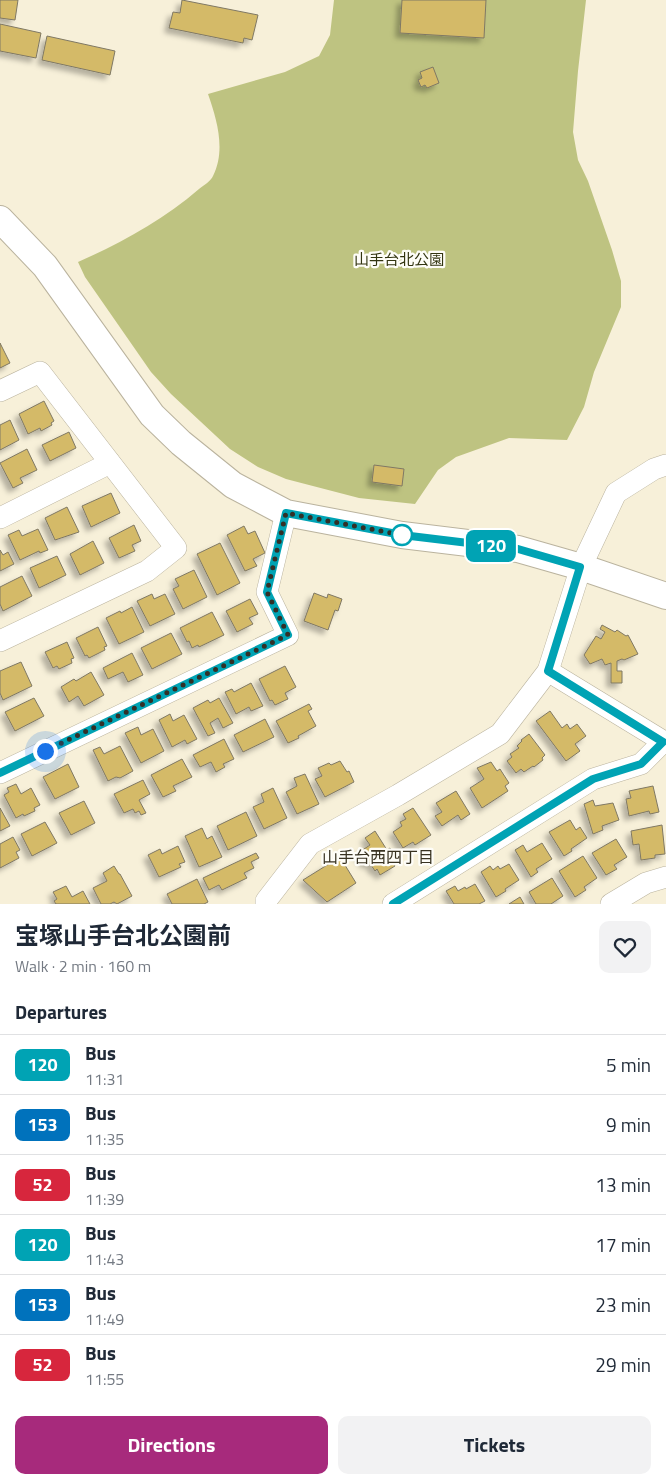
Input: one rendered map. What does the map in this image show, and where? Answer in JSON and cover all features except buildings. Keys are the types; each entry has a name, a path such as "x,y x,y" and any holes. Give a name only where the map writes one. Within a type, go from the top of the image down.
{"street":[{"path":"0,219 4,221 45,266 152,414 181,443 233,485 286,513 402,535 518,549 580,567 666,596"},
{"path":"0,391 40,372 176,548 147,571 0,641"},
{"path":"0,518 110,463"},
{"path":"266,904 310,844 398,795 500,734 548,671 580,567 616,493 654,469 666,465"},
{"path":"0,773 288,635 267,592 286,513"},
{"path":"548,671 665,743"},
{"path":"665,743 666,763"},
{"path":"393,904 593,779 641,764 665,743"},
{"path":"611,904 646,883 666,877"}],"green space":[{"name":"山手台北公園","path":"334,0 586,0 573,132 578,160 588,181 621,281 621,307 594,372 584,407 567,440 509,438 456,457 438,470 415,504 359,498 286,479 258,467 230,449 171,394 151,372 85,277 78,262 126,239 156,221 211,180 217,166 220,145 217,125 208,94 285,72 319,56 330,35"}],"bus line":[{"name":"120","path":"0,773 288,635 267,592 286,513 402,535 518,549 580,567 548,671 663,742 641,764 593,779 393,904"}],"district":[{"name":"山手台西四丁目","path":"378,857"}],"route":[{"path":"45,751 288,635 267,592 286,513 402,535"}]}
